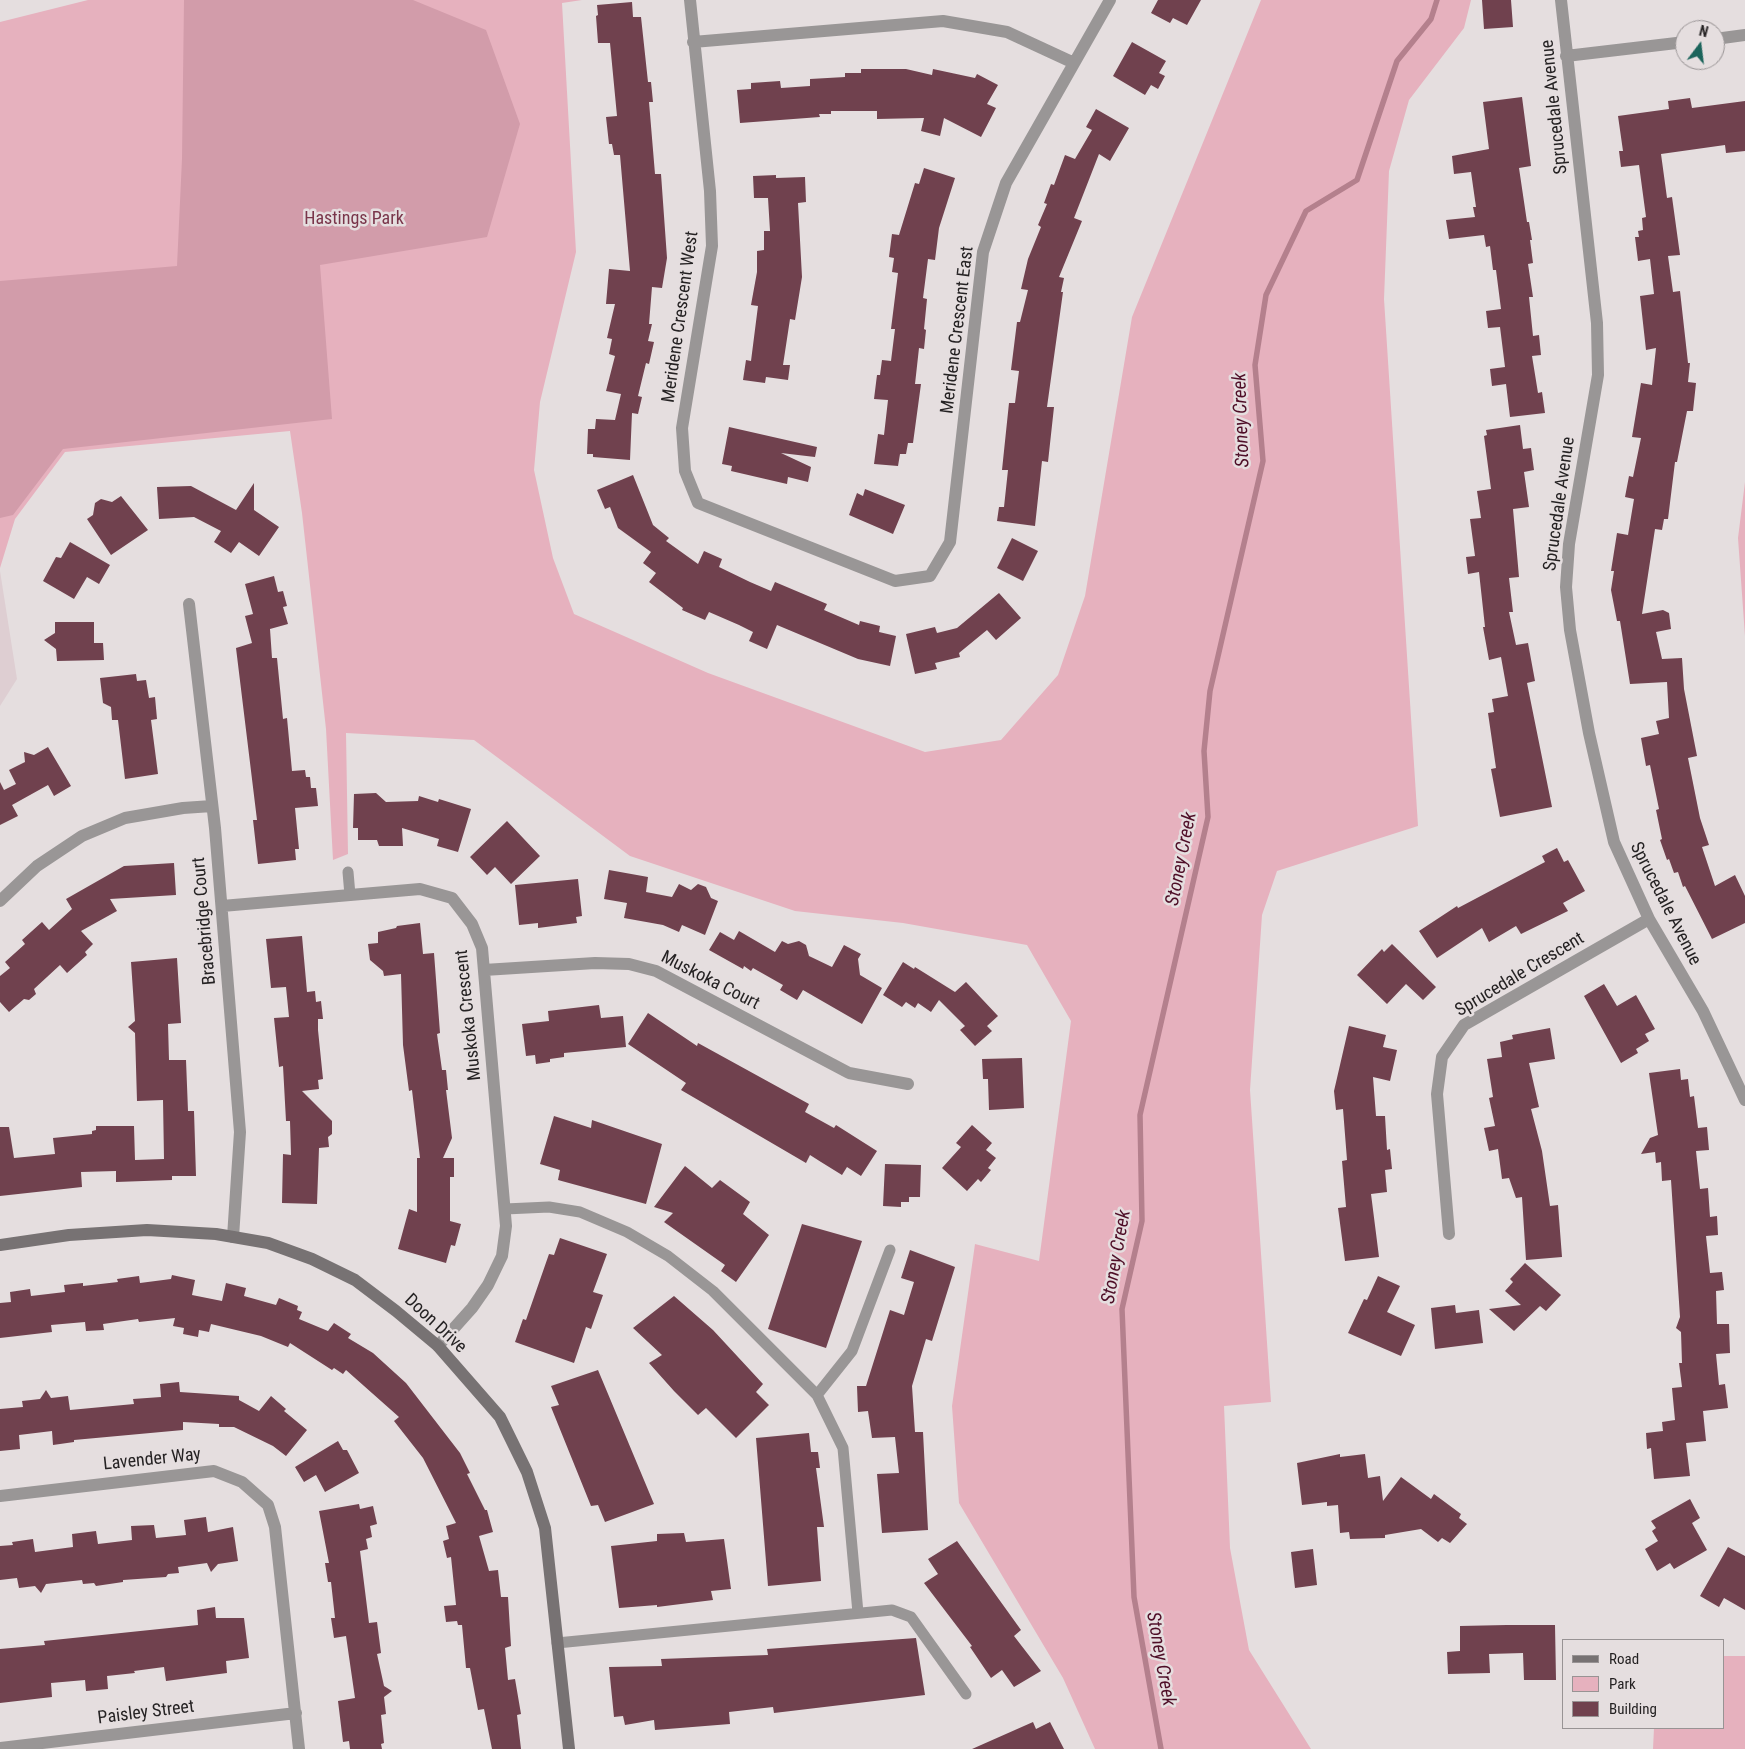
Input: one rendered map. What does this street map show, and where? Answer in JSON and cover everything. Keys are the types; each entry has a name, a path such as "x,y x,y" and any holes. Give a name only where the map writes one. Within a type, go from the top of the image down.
{"street":[{"name":"Meridene Crescent West","path":"690,0 710,191 712,246 682,428 685,471 698,503 822,552"},
{"name":"Meridene Crescent East","path":"822,552 895,581 930,576 950,542 983,252 1006,183 1110,0"},
{"name":"Sprucedale Avenue","path":"1561,0 1597,323 1598,375 1569,544 1566,586 1569,621 1589,733 1614,842 1649,919 1703,1011 1745,1100"},
{"path":"693,42 943,21 1007,32 1074,63"},
{"path":"1725,38 1745,35"},
{"path":"1566,56 1675,43"},
{"name":"Bracebridge Court","path":"189,604 222,906 240,1132 233,1237"},
{"path":"0,901 37,866 82,836 125,818 183,808 212,806"},
{"name":"Muskoka Crescent","path":"222,906 420,889 452,898 472,924 482,948 506,1226 502,1256 492,1278 472,1308 438,1346"},
{"name":"Sprucedale Crescent","path":"1449,1234 1438,1094 1442,1057 1464,1025 1649,919"},
{"name":"Muskoka Court","path":"484,970 596,963 629,964 656,971 849,1073 908,1084"},
{"name":"Doon Drive","path":"0,1245 69,1235 147,1230 233,1237 268,1243 312,1259 355,1280 438,1346 500,1417 527,1472 545,1528 569,1749"},
{"name":"Lavender Way","path":"0,1496 214,1471 242,1482 268,1504 274,1527 299,1749"},
{"name":"Paisley Street","path":"0,1748 296,1713"}],"lane":[{"path":"348,872 350,895"},
{"path":"505,1209 548,1207 580,1212 627,1232 668,1256 713,1291 817,1395 843,1448 858,1613"},
{"path":"817,1395 852,1350 890,1250"},
{"path":"558,1643 892,1610 911,1617 966,1694"}],"shaded area":[{"path":"0,571 17,679 0,706"}],"green space":[{"name":"Hastings Park","path":"88,0 582,0 562,3 576,252 540,402 534,470 553,558 574,614 708,673 925,752 1001,740 1058,675 1085,596 1132,317 1261,0 1471,0 1464,28 1409,100 1389,171 1384,299 1418,826 1277,871 1262,915 1250,1090 1271,1402 1224,1406 1230,1548 1249,1650 1311,1749 1095,1749 1063,1678 959,1503 952,1406 975,1244 1039,1261 1071,1021 1027,945 903,923 795,911 630,856 474,740 346,733 348,854 333,860 326,729 302,513 290,431 65,452 15,519 0,568 0,22"},
{"path":"184,0 413,0 486,30 520,124 487,237 320,265 332,419 63,449 13,515 0,518 0,281 177,266 182,159"},
{"path":"1745,482 1745,636 1738,538"},
{"path":"1725,1656 1745,1656 1745,1749 1653,1749 1654,1729 1725,1729"}],"building":[{"path":"1158,0 1201,0 1187,25 1173,18 1170,23 1151,13"},
{"path":"1482,0 1511,0 1513,27 1484,29"},
{"path":"632,2 633,17 641,17 648,82 651,82 653,102 649,102 655,174 661,174 667,258 662,288 652,287 649,324 652,324 648,341 654,342 649,364 646,363 638,396 642,397 638,414 632,413 630,460 593,457 593,454 587,454 588,429 595,429 596,419 615,420 621,394 606,391 615,356 609,354 612,339 607,338 615,304 606,304 609,269 630,271 620,155 614,155 612,144 609,144 606,117 617,116 610,43 598,43 597,5"},
{"path":"1132,42 1166,61 1159,73 1165,76 1158,89 1151,85 1145,95 1113,76"},
{"path":"861,69 906,69 932,75 933,69 975,78 977,74 998,85 987,104 996,108 981,137 944,118 940,136 921,131 924,118 877,119 877,111 831,111 831,114 819,114 820,117 740,123 737,90 751,89 751,83 780,81 781,88 810,86 810,79 845,77 845,73 861,73"},
{"path":"1522,97 1531,166 1519,168 1527,222 1529,222 1532,240 1530,240 1533,263 1528,264 1533,297 1529,297 1533,336 1539,335 1541,355 1532,356 1538,393 1542,392 1545,413 1510,417 1506,384 1492,386 1490,369 1505,367 1500,327 1488,328 1486,311 1501,309 1496,270 1493,270 1490,246 1486,247 1484,235 1449,239 1446,220 1475,217 1473,207 1476,207 1471,172 1454,174 1452,156 1489,149 1483,102"},
{"path":"1690,98 1692,108 1745,101 1745,151 1726,153 1725,145 1661,154 1667,198 1672,197 1680,255 1668,256 1673,292 1680,291 1688,363 1690,363 1688,382 1696,383 1693,411 1687,411 1677,462 1675,462 1668,519 1664,519 1662,530 1655,529 1642,614 1663,610 1669,613 1671,629 1656,632 1662,659 1682,658 1684,689 1697,756 1688,758 1700,818 1709,845 1702,847 1715,886 1735,875 1745,896 1745,923 1712,939 1685,886 1683,887 1678,872 1674,873 1669,859 1667,860 1660,840 1662,839 1656,810 1659,809 1650,765 1646,766 1641,738 1659,734 1656,721 1669,718 1667,682 1630,684 1620,621 1617,621 1611,590 1614,571 1611,571 1617,533 1628,535 1634,499 1625,497 1629,476 1633,477 1641,438 1632,437 1641,383 1652,385 1656,348 1646,350 1640,296 1654,294 1650,259 1638,261 1635,237 1639,237 1638,231 1643,230 1642,218 1646,217 1639,165 1621,167 1619,151 1623,151 1618,116 1669,109 1668,101"},
{"path":"1096,109 1129,128 1110,161 1099,154 1074,218 1082,221 1059,277 1064,278 1061,292 1063,292 1047,407 1054,407 1048,462 1042,461 1035,526 997,521 999,507 1004,507 1008,470 1002,470 1009,403 1015,403 1019,371 1011,370 1017,322 1020,322 1028,290 1021,289 1028,259 1041,227 1038,225 1047,204 1044,203 1051,184 1054,185 1065,155 1075,159 1092,130 1086,127"},
{"path":"924,168 955,178 939,228 935,260 928,259 923,298 927,299 924,329 926,330 924,349 919,348 915,384 921,384 913,443 908,443 906,454 900,454 898,466 874,464 878,434 884,435 888,400 874,399 877,375 880,375 882,360 891,361 895,329 891,329 898,273 892,272 894,258 889,257 892,234 899,235 915,183 919,184"},
{"path":"776,175 776,178 805,177 806,202 798,203 802,277 795,320 790,319 783,365 790,365 788,380 766,377 765,383 743,380 746,360 751,361 758,306 751,305 757,272 757,251 764,250 764,231 770,231 768,198 754,198 753,176"},
{"path":"1520,425 1523,449 1531,448 1534,470 1524,472 1529,507 1513,509 1519,577 1509,578 1513,612 1509,612 1516,645 1528,643 1535,681 1527,683 1552,807 1500,817 1491,769 1496,768 1488,713 1494,712 1492,699 1508,696 1501,657 1489,660 1483,627 1485,627 1479,572 1468,574 1466,557 1475,556 1470,519 1481,518 1477,491 1491,489 1484,436 1487,435 1486,430"},
{"path":"729,427 817,447 815,457 781,453 811,467 808,482 788,477 787,484 731,471 732,466 722,464"},
{"path":"633,475 653,525 669,538 666,541 698,564 704,551 722,559 719,567 771,591 775,582 827,604 824,610 859,625 860,621 880,626 879,632 896,636 890,666 858,659 777,625 767,649 749,641 753,632 739,625 709,612 705,620 682,610 683,608 649,582 656,573 643,563 651,552 618,528 610,507 605,509 597,490"},
{"path":"254,483 254,510 279,527 259,556 239,542 231,553 214,542 221,531 194,517 159,519 157,487 191,486 236,510"},
{"path":"865,489 905,505 893,534 849,515 857,493 863,496"},
{"path":"121,496 148,530 111,555 87,519 93,515 95,503 101,499 112,502"},
{"path":"1012,538 1038,551 1023,581 997,568"},
{"path":"70,542 110,565 99,584 87,577 74,599 43,581 56,557 61,558"},
{"path":"274,576 278,592 283,591 287,606 283,607 288,624 270,629 272,658 277,658 283,719 287,718 292,771 305,770 306,777 310,777 311,788 316,788 318,806 295,808 299,849 295,849 296,860 258,864 253,820 257,820 236,648 252,643 245,616 253,614 245,584"},
{"path":"999,593 1021,618 996,640 987,630 959,653 960,657 935,663 937,669 915,674 906,634 935,627 937,633 957,628"},
{"path":"55,622 94,622 94,643 103,643 104,660 57,661 56,649 44,640 55,633"},
{"path":"136,674 137,681 146,680 149,698 155,697 157,719 151,720 158,774 125,779 118,720 112,720 111,707 103,703 100,678"},
{"path":"48,747 71,786 54,796 48,785 12,805 18,816 0,825 0,782 4,790 16,784 9,770 25,762 24,752 34,755"},
{"path":"376,793 386,802 418,801 419,796 438,802 439,799 471,809 458,852 437,846 439,839 402,828 403,846 379,846 377,840 358,840 358,828 353,828 354,794"},
{"path":"507,821 540,856 511,884 495,867 487,875 470,857"},
{"path":"1557,848 1564,862 1568,860 1585,891 1563,903 1568,911 1521,934 1516,926 1489,942 1482,928 1437,958 1419,931 1457,906 1458,908 1545,862 1542,856"},
{"path":"174,863 176,895 110,899 117,911 81,931 93,944 85,952 87,955 67,973 60,965 34,989 36,994 29,1000 24,999 9,1012 0,1002 0,976 10,968 5,962 25,944 22,940 42,922 49,930 72,909 66,899 124,866"},
{"path":"609,870 648,877 646,892 672,897 679,884 691,890 698,884 706,887 711,898 718,901 705,935 682,925 679,932 663,925 624,918 627,903 604,899"},
{"path":"578,879 582,916 576,917 577,923 538,928 538,923 519,925 515,885"},
{"path":"420,923 423,954 434,953 440,1033 437,1034 442,1070 446,1070 448,1090 446,1090 452,1138 443,1158 454,1158 454,1177 450,1177 450,1221 461,1224 455,1246 451,1245 446,1263 398,1249 409,1209 417,1212 417,1158 420,1158 412,1090 409,1091 403,1045 401,974 384,976 383,971 370,960 368,944 378,943 378,932 396,928 397,926"},
{"path":"739,931 775,952 782,941 788,944 799,941 806,945 809,956 832,967 844,945 861,954 858,959 860,975 882,988 862,1024 803,990 797,1000 780,990 783,985 753,968 751,971 744,966 743,969 709,950 720,932 734,940"},
{"path":"302,936 307,992 315,991 316,1002 321,1001 323,1019 318,1019 318,1030 323,1079 318,1080 319,1089 302,1091 332,1121 332,1134 328,1137 329,1147 319,1148 317,1204 282,1203 283,1154 291,1155 290,1121 286,1121 283,1066 279,1067 274,1018 289,1017 286,987 271,988 266,939"},
{"path":"1392,944 1436,987 1423,1000 1406,984 1387,1004 1357,975 1382,949 1384,952"},
{"path":"177,958 181,1023 168,1024 169,1060 186,1060 188,1111 194,1111 196,1176 172,1176 172,1180 116,1182 116,1171 81,1172 82,1187 0,1196 0,1127 9,1127 14,1158 55,1154 53,1138 92,1134 92,1131 96,1130 96,1126 134,1126 135,1160 164,1159 163,1100 137,1101 135,1033 128,1027 135,1021 131,962"},
{"path":"903,962 914,969 915,967 955,992 966,982 998,1016 987,1026 992,1031 975,1046 960,1030 965,1026 939,1000 931,1012 918,1003 915,1008 906,1002 902,1007 883,995"},
{"path":"1604,984 1617,1006 1636,995 1655,1029 1645,1034 1649,1041 1636,1049 1638,1053 1621,1063 1584,996"},
{"path":"599,1005 601,1018 623,1016 626,1047 564,1053 564,1057 536,1064 535,1055 526,1056 522,1024 549,1021 548,1011"},
{"path":"648,1013 697,1046 698,1043 809,1104 805,1112 834,1128 836,1125 877,1151 861,1176 847,1167 842,1175 810,1155 806,1163 681,1090 686,1083 628,1044"},
{"path":"1349,1026 1386,1035 1383,1047 1397,1050 1390,1081 1373,1077 1376,1116 1385,1116 1387,1150 1390,1149 1392,1169 1385,1170 1387,1192 1371,1194 1379,1257 1345,1261 1338,1208 1346,1207 1342,1161 1347,1160 1343,1109 1336,1110 1334,1091"},
{"path":"1550,1028 1555,1059 1529,1063 1539,1107 1531,1109 1542,1151 1550,1206 1558,1205 1562,1257 1526,1260 1522,1197 1516,1198 1509,1178 1502,1179 1498,1149 1489,1151 1484,1128 1495,1126 1489,1098 1493,1097 1487,1059 1502,1057 1500,1042 1513,1039 1512,1035"},
{"path":"1022,1058 1024,1108 989,1110 988,1079 983,1079 982,1059"},
{"path":"1680,1069 1681,1080 1688,1079 1690,1097 1694,1096 1698,1128 1707,1127 1709,1150 1696,1151 1700,1189 1708,1188 1710,1217 1717,1216 1718,1235 1706,1236 1710,1273 1722,1272 1724,1290 1716,1291 1717,1324 1729,1324 1730,1353 1716,1354 1719,1385 1725,1384 1728,1408 1703,1411 1706,1441 1686,1443 1690,1476 1654,1479 1651,1448 1647,1449 1646,1433 1663,1431 1662,1422 1675,1420 1672,1388 1682,1387 1679,1363 1682,1363 1681,1332 1676,1328 1680,1317 1671,1180 1662,1181 1661,1162 1656,1163 1655,1152 1641,1154 1650,1138 1658,1135 1649,1073"},
{"path":"554,1116 591,1128 592,1120 662,1144 646,1204 558,1180 560,1170 540,1164"},
{"path":"972,1125 992,1143 986,1150 996,1158 988,1168 991,1170 981,1182 978,1179 967,1191 942,1168 961,1147 956,1143"},
{"path":"885,1164 921,1165 920,1197 909,1197 909,1202 901,1202 901,1207 883,1206"},
{"path":"685,1166 712,1188 720,1180 750,1202 743,1214 769,1235 736,1282 721,1271 725,1265 664,1222 673,1213 654,1207"},
{"path":"802,1224 862,1241 826,1348 768,1329"},
{"path":"560,1238 607,1254 593,1292 603,1295 591,1329 586,1327 574,1363 515,1342 523,1319 526,1320 549,1254 554,1255"},
{"path":"910,1250 955,1267 932,1341 926,1339 912,1386 915,1432 923,1432 928,1530 882,1533 877,1474 899,1473 895,1437 872,1438 868,1411 858,1412 857,1386 866,1386 890,1310 904,1315 914,1282 901,1278"},
{"path":"1525,1263 1561,1295 1546,1311 1540,1306 1514,1331 1489,1309 1521,1305 1505,1291 1513,1282 1510,1279"},
{"path":"172,1275 195,1280 192,1295 222,1301 226,1283 246,1288 244,1296 276,1305 279,1298 298,1306 297,1310 302,1312 299,1319 328,1331 334,1323 351,1334 348,1338 373,1353 406,1383 460,1453 470,1473 467,1474 485,1510 487,1510 493,1532 479,1536 489,1571 498,1570 501,1597 508,1597 511,1646 505,1648 508,1680 515,1679 521,1714 517,1715 521,1749 492,1749 484,1709 478,1710 470,1668 466,1668 462,1625 458,1625 457,1621 446,1622 444,1606 456,1605 451,1557 447,1558 443,1541 449,1539 446,1526 456,1523 423,1458 394,1421 399,1417 346,1370 343,1374 334,1368 332,1370 290,1343 288,1347 261,1336 211,1324 209,1332 199,1330 198,1337 183,1334 184,1328 173,1326 175,1318 139,1322 138,1319 103,1324 104,1330 86,1331 85,1322 51,1325 52,1332 0,1338 0,1303 11,1302 10,1292 30,1289 31,1296 65,1292 64,1285 83,1283 83,1286 118,1282 117,1279 139,1276 140,1283 171,1279"},
{"path":"1378,1276 1400,1286 1387,1312 1415,1325 1401,1356 1348,1333 1364,1299 1367,1300"},
{"path":"674,1296 713,1330 763,1384 756,1392 769,1405 736,1438 706,1408 698,1415 674,1391 649,1363 662,1355 633,1328"},
{"path":"1455,1305 1456,1313 1479,1310 1483,1343 1435,1349 1431,1308"},
{"path":"598,1370 654,1504 605,1522 598,1505 591,1506 551,1407 559,1405 551,1386"},
{"path":"179,1382 180,1392 239,1396 239,1400 259,1411 271,1396 286,1409 284,1411 307,1430 286,1456 273,1446 234,1427 219,1427 219,1424 183,1422 183,1430 74,1440 74,1442 53,1445 52,1431 19,1435 20,1449 0,1451 0,1409 23,1407 22,1401 40,1399 46,1390 51,1398 68,1396 70,1410 134,1404 133,1399 161,1397 160,1384"},
{"path":"809,1433 811,1452 818,1452 820,1468 816,1468 824,1527 817,1527 821,1581 768,1586 756,1438"},
{"path":"338,1441 343,1450 347,1450 359,1473 325,1492 316,1475 304,1482 295,1467"},
{"path":"1340,1454 1340,1457 1365,1454 1368,1478 1380,1476 1383,1501 1401,1477 1431,1499 1434,1494 1461,1514 1459,1518 1467,1524 1450,1543 1442,1538 1438,1542 1421,1529 1385,1535 1385,1538 1350,1539 1349,1532 1340,1533 1338,1505 1327,1506 1327,1502 1302,1505 1297,1463"},
{"path":"1690,1499 1700,1518 1692,1523 1707,1550 1674,1569 1670,1563 1657,1571 1645,1549 1658,1541 1652,1531 1656,1528 1651,1521"},
{"path":"359,1504 360,1509 373,1506 377,1524 370,1526 372,1537 366,1539 368,1549 360,1551 369,1623 377,1622 381,1653 377,1654 384,1686 392,1691 384,1697 386,1714 381,1715 384,1743 381,1744 382,1749 350,1749 349,1741 343,1742 338,1701 355,1698 346,1636 334,1638 331,1618 335,1618 331,1582 328,1582 325,1563 329,1563 319,1511"},
{"path":"206,1517 208,1532 233,1527 238,1561 218,1564 211,1572 207,1563 178,1567 179,1573 168,1574 166,1577 123,1580 123,1582 96,1586 94,1583 83,1584 82,1580 46,1584 41,1593 35,1586 19,1588 17,1578 0,1580 0,1546 13,1545 12,1542 33,1539 35,1552 73,1547 72,1534 96,1531 98,1544 132,1540 131,1526 154,1525 156,1538 186,1535 184,1520"},
{"path":"684,1533 686,1542 724,1539 731,1589 711,1591 713,1600 657,1607 657,1605 619,1608 611,1546 657,1541 657,1534"},
{"path":"957,1541 1021,1630 1014,1636 1041,1671 1014,1687 1002,1670 991,1678 970,1647 972,1646 924,1583 938,1574 928,1559"},
{"path":"1728,1547 1745,1556 1745,1610 1724,1598 1719,1607 1700,1596"},
{"path":"1313,1549 1317,1585 1295,1588 1291,1552"},
{"path":"215,1607 216,1618 244,1618 249,1658 226,1661 227,1673 166,1681 164,1667 107,1676 108,1689 86,1691 85,1680 51,1683 52,1697 0,1703 0,1649 45,1645 44,1641 198,1625 197,1610"},
{"path":"1555,1625 1556,1680 1524,1680 1523,1653 1489,1654 1490,1673 1448,1674 1447,1652 1460,1651 1460,1626"},
{"path":"916,1638 925,1695 774,1713 773,1707 729,1712 730,1724 655,1730 654,1720 625,1725 623,1716 614,1717 609,1667 662,1666 661,1659 768,1655 767,1649"},
{"path":"1033,1722 1036,1729 1050,1722 1064,1749 972,1749"}],"waterway":[{"name":"Stoney Creek","path":"1161,1749 1134,1597 1122,1309 1142,1221 1140,1115 1208,817 1204,751 1210,691 1263,461 1255,365 1266,295 1306,211 1357,180 1397,61 1431,19 1437,0"}]}
